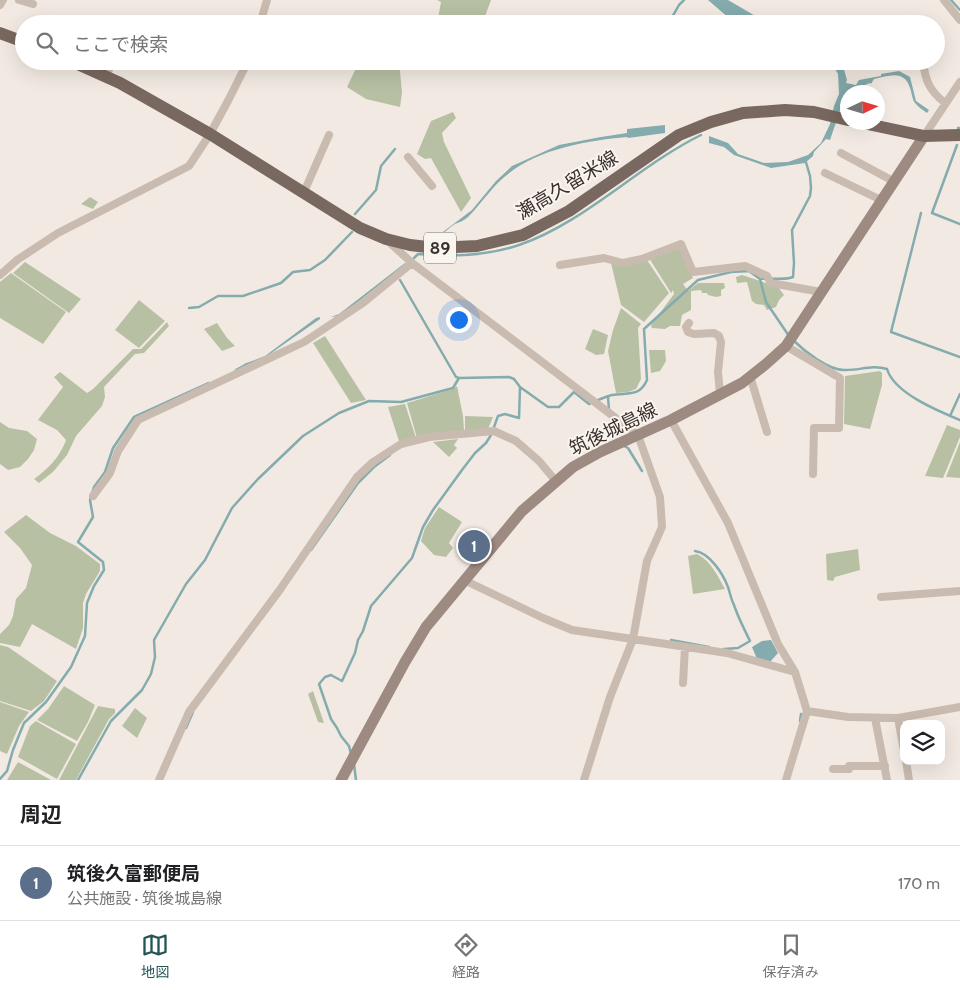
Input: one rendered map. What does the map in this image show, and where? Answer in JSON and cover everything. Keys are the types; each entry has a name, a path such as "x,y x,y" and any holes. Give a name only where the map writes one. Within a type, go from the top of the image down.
{"main road":[{"path":"0,32 15,38"},
{"name":"瀬高久留米線","path":"92,70 210,134 360,228 386,240 436,248 477,246 523,235 569,211 679,135 711,122 743,113 786,110 814,112 840,119"},
{"path":"885,128 924,136 960,135"}],"street":[{"path":"0,5 3,0"},
{"path":"19,0 32,4"},
{"path":"263,15 267,0"},
{"path":"944,0 960,20"},
{"path":"106,76 109,70"},
{"path":"0,275 17,260 58,233 189,166 210,134 244,70"},
{"path":"924,70 924,78 945,104"},
{"path":"924,136 960,82"},
{"path":"304,192 329,135"},
{"name":"筑後城島線","path":"341,780 426,627 522,511 555,480 580,463 671,420 742,383 786,346 924,136"},
{"path":"841,153 894,181"},
{"path":"408,157 432,186"},
{"path":"825,173 881,200"},
{"path":"386,240 412,263 638,435 660,497 662,526 647,561 633,639 610,697 584,780"},
{"path":"560,265 604,258 624,263 642,259 681,244 693,272 745,266 767,276 771,283 821,292"},
{"path":"93,496 110,473 118,450 138,420 304,342 363,303 412,263"},
{"path":"689,323 686,327 688,332 694,334 714,333 719,336 721,342 718,372 720,394"},
{"path":"786,346 840,378 839,428 814,428 813,474"},
{"path":"750,376 767,432"},
{"path":"671,420 728,522 778,644 795,672 806,711 786,780"},
{"path":"159,780 189,712 279,591 357,477 373,462 401,444 429,437 494,431 516,442 539,461 555,480"},
{"path":"466,580 543,618 572,630 727,653 795,672"},
{"path":"881,597 960,591"},
{"path":"683,683 685,647"},
{"path":"806,711 848,717 898,718 960,707"},
{"path":"875,718 888,780"},
{"path":"898,718 900,729"},
{"path":"907,765 909,780"},
{"path":"833,769 849,769 849,766 885,766"}],"green space":[{"path":"437,0 491,0 485,15 439,15 441,2"},
{"path":"355,70 400,70 402,93 400,107 366,99 347,87"},
{"path":"453,112 456,118 442,133 444,142 471,198 461,212 431,158 425,159 417,154 431,121"},
{"path":"90,197 98,202 93,209 81,204"},
{"path":"679,246 693,278 683,284 688,291 698,283 724,283 725,288 721,290 721,296 716,297 702,293 701,290 691,291 691,310 682,315 680,326 670,326 665,329 652,328 651,325 674,294 673,290 671,293 649,258"},
{"path":"647,260 669,293 644,322 621,305 611,263"},
{"path":"25,262 81,299 69,313 13,273"},
{"path":"11,273 66,312 43,344 0,318 0,282"},
{"path":"742,275 778,287 784,295 776,307 767,310 764,305 756,304 752,301 747,282 737,283 736,277"},
{"path":"139,300 165,321 139,348 115,330"},
{"path":"621,308 641,324 638,328 641,379 636,389 616,393 608,351"},
{"path":"167,322 169,326 144,353 135,354 104,387 105,397 102,406 76,436 67,455 53,472 39,483 34,479 53,462 66,440 57,430 38,420 63,387 54,377 60,372 87,393 133,349 141,349"},
{"path":"217,323 235,346 222,351 204,329"},
{"path":"593,329 608,335 604,354 596,355 585,349"},
{"path":"325,336 366,400 351,403 313,343"},
{"path":"649,350 665,350 666,361 660,371 651,373"},
{"path":"880,371 882,373 882,385 870,429 844,424 845,376"},
{"path":"457,386 464,430 417,438 407,403 453,389"},
{"path":"405,404 416,438 399,441 388,407"},
{"path":"465,416 493,417 488,429 465,431"},
{"path":"0,422 9,428 27,431 37,439 34,450 20,467 8,470 0,464"},
{"path":"947,425 960,430 960,437 943,478 925,476"},
{"path":"458,439 454,445 457,448 449,457 433,442"},
{"path":"960,442 960,478 946,477"},
{"path":"439,507 462,522 449,543 453,548 446,557 434,555 421,541 425,528"},
{"path":"26,515 50,533 76,546 100,564 100,571 86,594 83,603 83,628 76,649 32,624 20,647 0,643 0,634 9,625 13,616 16,599 26,588 32,565 20,548 4,532"},
{"path":"858,549 860,570 835,577 833,581 827,580 826,554"},
{"path":"697,554 710,564 725,589 693,594 688,556"},
{"path":"0,645 8,647 57,681 44,701 31,711 0,701"},
{"path":"64,686 95,705 77,741 37,720 48,709"},
{"path":"313,691 324,723 318,722 308,694"},
{"path":"0,702 29,712 19,726 7,754 0,751"},
{"path":"98,706 115,709 115,713 109,719 76,780 59,780"},
{"path":"135,708 147,718 137,738 122,726"},
{"path":"36,721 76,744 57,779 18,757 30,726"},
{"path":"18,762 51,780 7,780"}],"water":[{"path":"708,0 728,0 754,15 725,15"},
{"path":"836,70 844,70 846,83 856,85 840,85 840,111 830,140 826,139 805,163 771,168 734,155 724,147 709,143 709,136 728,143 738,154 764,163 788,162 808,155 821,143 830,124 839,94 838,74"},
{"path":"899,71 910,77 916,101 929,110 927,113 915,103 907,82 900,76 895,75 874,79 870,83 856,85 859,80"},
{"path":"665,125 665,133 578,144 561,148 530,160 502,179 467,218 439,235 472,210 496,181 512,166 559,145 627,133 627,129"},
{"path":"405,263 340,316 331,317 339,314"},
{"path":"320,317 320,319 267,356 245,366 244,364 265,356"},
{"path":"771,640 778,653 770,662 757,659 752,647 762,641"}],"waterway":[{"path":"673,15 684,0"},
{"path":"951,0 960,10"},
{"path":"414,258 418,254 456,255 507,249 543,235 589,209 655,162 701,135"},
{"path":"957,145 932,213 960,224"},
{"path":"355,214 376,190 381,166 395,149"},
{"path":"789,336 766,302 760,279 785,279 793,277 792,230 810,196 811,188 805,159"},
{"path":"921,213 891,332 960,357"},
{"path":"189,308 199,307 218,296 243,296 281,283 293,272 310,270 325,260 352,232"},
{"path":"400,280 456,377 509,377 548,407 559,407 574,392 589,404 609,396 640,390 647,380 644,329 698,280 731,272 749,271 760,279"},
{"path":"793,340 817,359 831,367 849,370 870,367 887,369 891,378 907,393 929,406 960,420"},
{"path":"236,370 247,364"},
{"path":"78,780 111,721 142,690 151,674 155,657 154,640 186,584 205,560 232,508 258,479 303,436 339,413 369,401 401,402 453,388 459,378"},
{"path":"0,779 7,771 24,723 46,702 71,667 85,636 87,603 94,586 104,570 103,562 78,542 93,517 90,500 94,487 105,472 113,448 134,417 209,383"},
{"path":"494,427 498,416 505,414 519,418 520,387"},
{"path":"950,416 960,394"},
{"path":"608,397 609,410"},
{"path":"611,417 612,438 615,440"},
{"path":"351,754 349,746 331,719 319,684 325,677 331,675 342,681 355,653 371,606 412,558 423,527 433,510 475,453 486,443 491,435"},
{"path":"624,446 628,448 642,471"},
{"path":"311,550 358,483 374,467 390,455"},
{"path":"695,551 711,560 723,576 737,614 750,641 738,648 724,649"},
{"path":"671,640 709,647"},
{"path":"186,728 193,712"},
{"path":"800,721 801,714"},
{"path":"354,764 356,780"}],"place":[{"name":"筑後久富郵便局","path":"474,546"}]}
